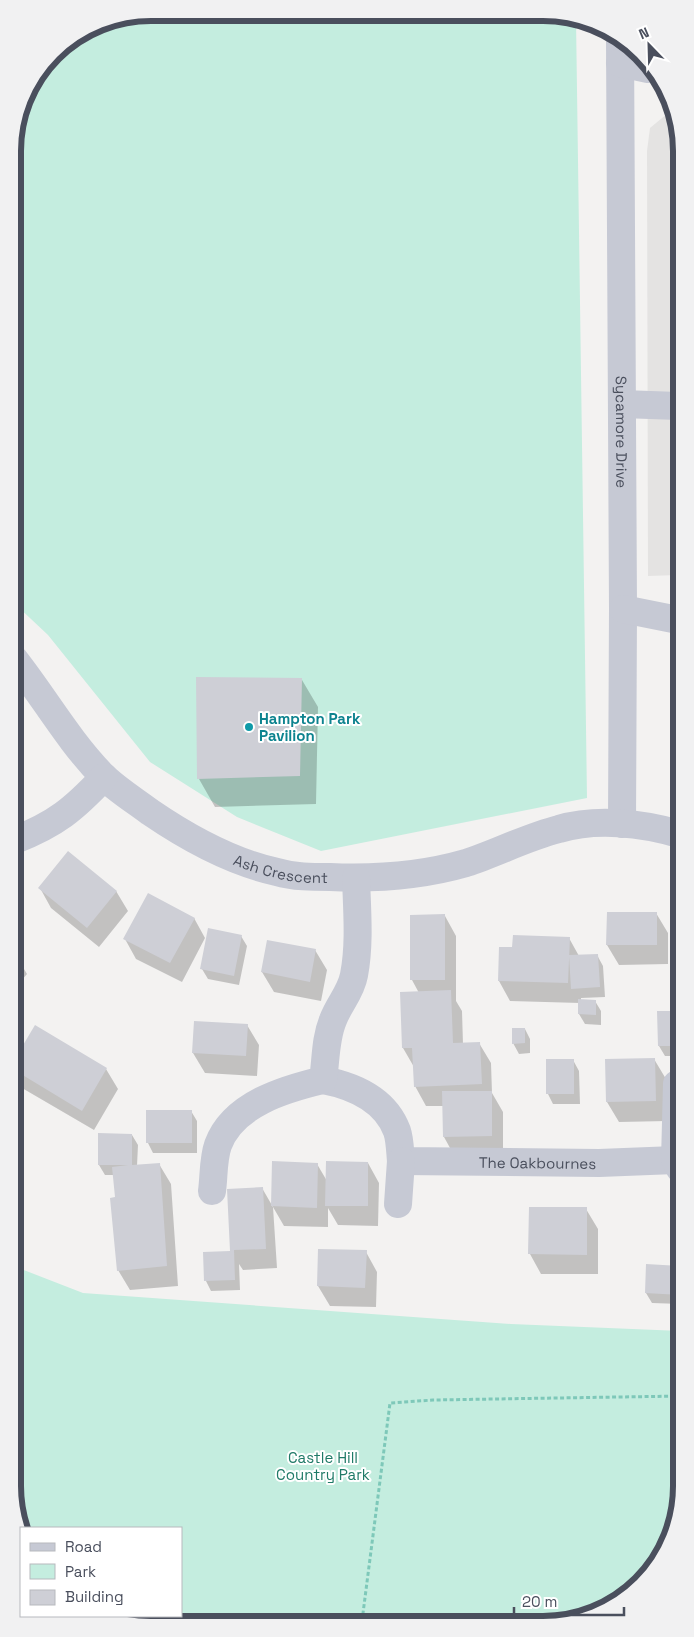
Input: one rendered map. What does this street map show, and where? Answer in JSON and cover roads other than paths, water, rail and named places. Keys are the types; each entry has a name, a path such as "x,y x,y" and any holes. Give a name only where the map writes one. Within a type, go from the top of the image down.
{"street":[{"name":"Sycamore Drive","path":"620,52 623,610 622,824"},
{"path":"622,404 673,406"},
{"path":"623,610 673,619"},
{"name":"Ash Crescent","path":"22,669 86,758 104,777 137,803 193,839 248,864 277,873 356,878 392,877 428,872 497,852 557,829 578,824 644,825 672,832"},
{"path":"21,837 52,823 66,814 104,777"},
{"path":"323,1080 329,1031 338,1007 351,986 354,974 357,921 356,878"},
{"path":"212,1191 218,1147 223,1135 232,1122 261,1102 300,1086 323,1080 348,1087 370,1097 381,1105 396,1130 399,1141 401,1161 398,1204"},
{"name":"The Oakbournes","path":"401,1161 672,1164"}],"place":[{"name":"Hampton Park Pavilion","path":"249,727"}],"park label":[{"name":"Castle Hill Country Park","path":"323,1466"}]}
